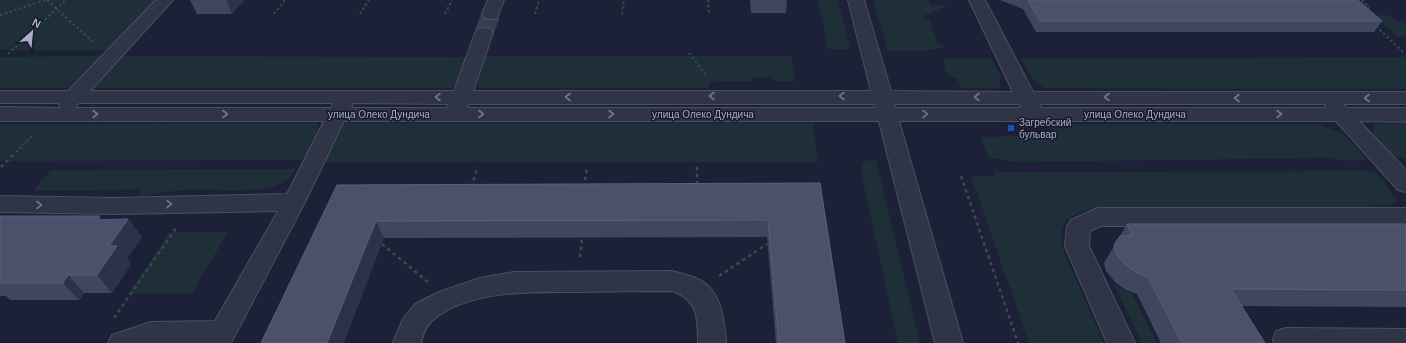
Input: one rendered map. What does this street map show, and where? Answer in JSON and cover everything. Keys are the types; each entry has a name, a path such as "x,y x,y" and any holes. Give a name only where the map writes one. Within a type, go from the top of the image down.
{"street":[{"path":"58,114 166,0"},
{"path":"856,0 949,343"},
{"path":"977,0 1030,106"},
{"path":"459,105 484,33"},
{"name":"улица Олеко Дундича","path":"0,97 74,96 342,105"},
{"path":"1325,98 1406,184"},
{"name":"улица Олеко Дундича","path":"1030,106 1325,98 1406,98"},
{"path":"122,343 150,333 220,338 294,202 342,105"},
{"name":"улица Олеко Дундича","path":"0,114 58,114 342,105 884,105 1030,106 1406,115"},
{"path":"0,204 114,206 294,202"},
{"path":"1121,343 1077,246 1079,226 1098,217 1406,218"},
{"path":"407,343 412,327 424,312 448,298 480,288 514,282 672,281 687,285 700,293 712,327 712,343"},
{"path":"1289,343 1286,339 1406,341"}],"path":[{"path":"0,15 46,0 95,44"},
{"path":"8,54 66,0"},
{"path":"274,14 285,0"},
{"path":"360,14 369,0"},
{"path":"446,14 452,0"},
{"path":"535,14 539,0"},
{"path":"622,14 624,0"},
{"path":"708,0 708,14"},
{"path":"1362,0 1369,7 1365,16"},
{"path":"1375,25 1405,54"},
{"path":"689,53 708,78"},
{"path":"0,167 33,135"},
{"path":"469,194 478,167"},
{"path":"697,167 697,194"},
{"path":"584,188 587,168"},
{"path":"961,176 1018,343"},
{"path":"116,316 180,221"},
{"path":"382,244 448,298"},
{"path":"697,291 767,244"}],"shaded area":[{"path":"0,0 156,0 108,50 0,50"},
{"path":"818,0 838,0 850,49 828,49"},
{"path":"873,0 929,0 931,5 948,5 930,14 923,15 925,20 930,20 938,43 947,47 922,51 888,51"},
{"path":"1386,15 1406,24 1406,37 1398,37 1373,16"},
{"path":"101,56 68,88 0,88 0,57"},
{"path":"122,56 467,57 458,82 451,88 95,88"},
{"path":"486,56 791,56 795,81 774,81 773,77 751,77 751,81 709,82 709,88 479,88 477,83"},
{"path":"1406,57 1406,89 1044,88 1032,78 1021,59"},
{"path":"991,58 1001,78 999,88 962,88 957,79 946,74 943,61 945,59"},
{"path":"318,123 318,130 303,160 0,161 0,124"},
{"path":"345,123 813,123 818,162 324,162"},
{"path":"1048,124 1318,124 1343,134 1368,160 1350,161 1330,158 1018,162 989,158 980,137 983,135 987,137 1053,135"},
{"path":"1374,124 1406,124 1406,158 1392,157 1373,134"},
{"path":"875,159 920,343 898,343 861,172 863,162"},
{"path":"296,169 288,179 277,185 262,189 229,191 185,190 136,196 141,190 33,191 51,170"},
{"path":"1368,171 1377,174 1397,199 1394,204 1368,206 1371,209 1261,208 1259,206 1255,206 1256,209 1095,209 1072,217 1063,226 1061,232 1063,250 1104,343 1029,343 971,176 995,176 994,172"},
{"path":"170,232 228,232 192,293 129,293"},
{"path":"1114,284 1133,295 1157,343 1142,343"}],"building":[{"path":"1028,0 1358,0 1382,21 1040,21"},
{"path":"820,183 845,343 779,343 768,220 376,221 327,343 261,343 337,185"},
{"path":"0,216 100,216 97,220 128,219 109,246 117,246 97,275 68,275 63,283 0,283"},
{"path":"1127,224 1406,224 1406,290 1231,289 1265,343 1182,343 1148,277 1136,272 1126,265 1116,254 1114,245 1120,236 1132,235"}],"tunnel":[{"path":"484,33 491,14"}],"place":[{"name":"Загребский бульвар","path":"1011,128"}]}
